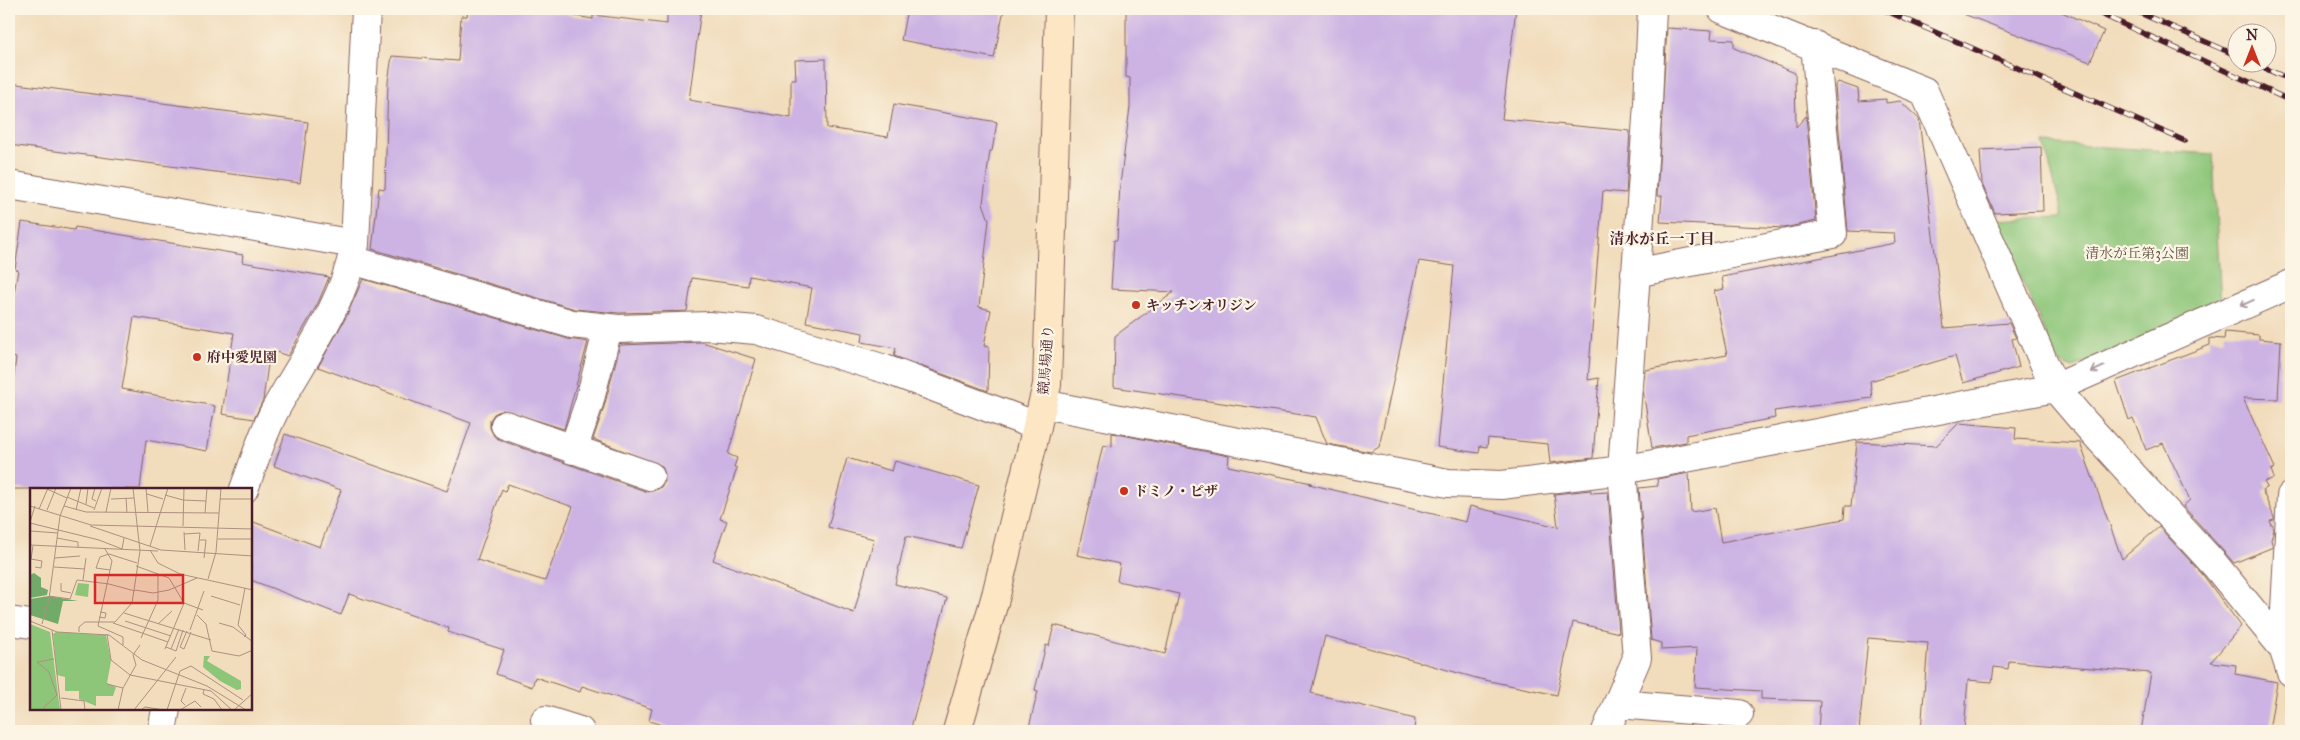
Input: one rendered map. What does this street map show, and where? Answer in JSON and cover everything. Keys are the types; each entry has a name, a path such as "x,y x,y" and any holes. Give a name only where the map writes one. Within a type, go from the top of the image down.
{"street":[{"path":"244,488 274,412 329,317 353,252 366,9"},
{"name":"競馬場通り","path":"957,731 996,595 1047,385 1059,9"},
{"path":"1606,731 1637,658 1622,470 1634,273 1648,104 1652,9"},
{"path":"1722,9 1814,45 1924,92 2055,388 2215,565 2287,660"},
{"path":"1634,273 1833,234 1814,45"},
{"path":"9,185 353,252 572,324 608,328 709,326 756,330 1040,415 1448,483 1502,485 1622,470 2055,388 2291,284"},
{"path":"573,450 589,403 608,328"},
{"path":"505,425 650,476"},
{"path":"2287,660 2291,496"},
{"path":"9,621 30,624"},
{"path":"1618,704 1739,714"},
{"path":"162,731 166,710"},
{"path":"545,720 580,731"}],"green space":[{"name":"清水が丘第3公園","path":"2044,143 2213,154 2221,306 2073,368 2059,363 1995,220 2063,217"}],"building":[{"path":"468,9 535,9 593,19 593,15 667,24 667,9 701,9 689,100 791,118 791,79 796,79 795,60 826,59 827,128 888,137 894,104 997,122 992,151 990,151 983,203 989,220 979,307 991,310 984,346 989,347 988,391 894,356 896,348 862,342 863,333 806,322 812,288 749,276 748,286 692,278 687,311 619,313 575,309 372,249 379,188 385,189 388,82 392,56 458,61 461,16 467,16"},
{"path":"907,9 1004,9 994,58 901,40"},
{"path":"1126,9 1516,9 1502,119 1630,131 1626,193 1603,191 1588,380 1599,378 1593,458 1550,463 1548,444 1488,438 1487,447 1480,446 1479,453 1437,447 1454,266 1419,261 1379,447 1371,452 1327,444 1316,417 1114,387 1115,336 1174,292 1111,289 1114,240 1117,240 1120,185 1130,107 1130,78 1126,77"},
{"path":"1958,9 2055,9 2104,31 2090,62 1958,12"},
{"path":"1667,28 1712,31 1711,39 1734,40 1734,48 1795,73 1796,127 1806,116 1816,221 1784,228 1660,222 1662,196 1657,196"},
{"path":"1838,82 1858,89 1859,101 1886,99 1886,103 1900,101 1919,119 1944,328 2009,323 2016,338 2012,339 2019,367 1963,383 1955,356 1870,381 1872,398 1774,411 1775,418 1686,435 1686,442 1652,448 1643,390 1645,370 1727,355 1714,291 1724,289 1722,277 1895,243 1894,233 1848,231 1835,86"},
{"path":"9,83 308,122 300,183 9,145"},
{"path":"2041,147 2043,211 1995,213 1982,184 1980,150"},
{"path":"22,222 74,230 75,227 243,255 242,262 329,277 318,303 288,356 270,350 263,400 254,419 222,414 234,333 134,317 122,389 215,406 207,451 146,440 140,488 9,489 9,412 16,358 9,356 9,322 18,270 15,269"},
{"path":"363,279 568,339 588,342 564,429 503,410 494,414 490,420 490,428 494,436 500,440 645,491 653,491 660,488 665,482 662,466 593,439 604,407 620,345 702,342 756,359 728,454 737,458 734,467 737,468 720,519 727,521 713,560 854,613 874,539 828,527 847,458 892,471 895,461 979,485 961,548 906,536 895,584 947,598 910,731 681,731 649,721 652,709 582,686 580,692 535,677 532,687 496,674 504,650 448,632 449,628 349,594 341,615 252,580 252,521 320,547 341,490 274,466 285,434 447,491 471,423 318,367 346,317","holes":["508,484 573,507 545,581 477,560 502,489 505,491"]},
{"path":"2225,332 2259,335 2259,339 2281,341 2278,399 2243,398 2275,468 2271,470 2274,478 2264,482 2267,487 2262,490 2274,517 2274,520 2270,521 2274,529 2271,540 2273,547 2234,563 2183,506 2190,500 2163,443 2146,450 2133,418 2129,420 2116,381 2210,345 2210,338 2224,339"},
{"path":"1959,423 2016,428 2015,439 2080,443 2122,559 2159,527 2203,575 2241,626 2211,662 2236,665 2235,674 2277,682 2269,731 2141,731 2151,673 2009,661 2008,669 1994,667 1992,682 1968,680 1964,731 1921,731 1928,643 1868,638 1859,731 1818,731 1820,701 1761,699 1761,691 1695,687 1697,648 1661,650 1661,643 1651,640 1639,488 1658,486 1657,479 1689,473 1691,512 1715,508 1721,542 1844,519 1845,506 1851,506 1857,442 1936,446"},
{"path":"1112,433 1229,456 1228,466 1312,483 1309,484 1466,522 1470,506 1558,527 1554,494 1591,490 1591,493 1608,492 1619,633 1573,622 1557,695 1480,679 1325,636 1311,693 1415,719 1414,731 1028,731 1038,691 1035,690 1046,645 1049,646 1054,625 1165,654 1179,594 1117,581 1120,564 1077,555 1103,445 1112,447"}],"railway":[{"path":"1882,9 2185,141"},
{"path":"2090,9 2291,101"},
{"path":"2131,9 2228,52"},
{"path":"2273,72 2291,80"}],"place":[{"name":"キッチンオリジン","path":"1136,305"},
{"name":"府中愛児園","path":"197,357"},
{"name":"ドミノ・ピザ","path":"1124,491"}],"district":[{"name":"清水が丘一丁目","path":"1662,239"}]}
